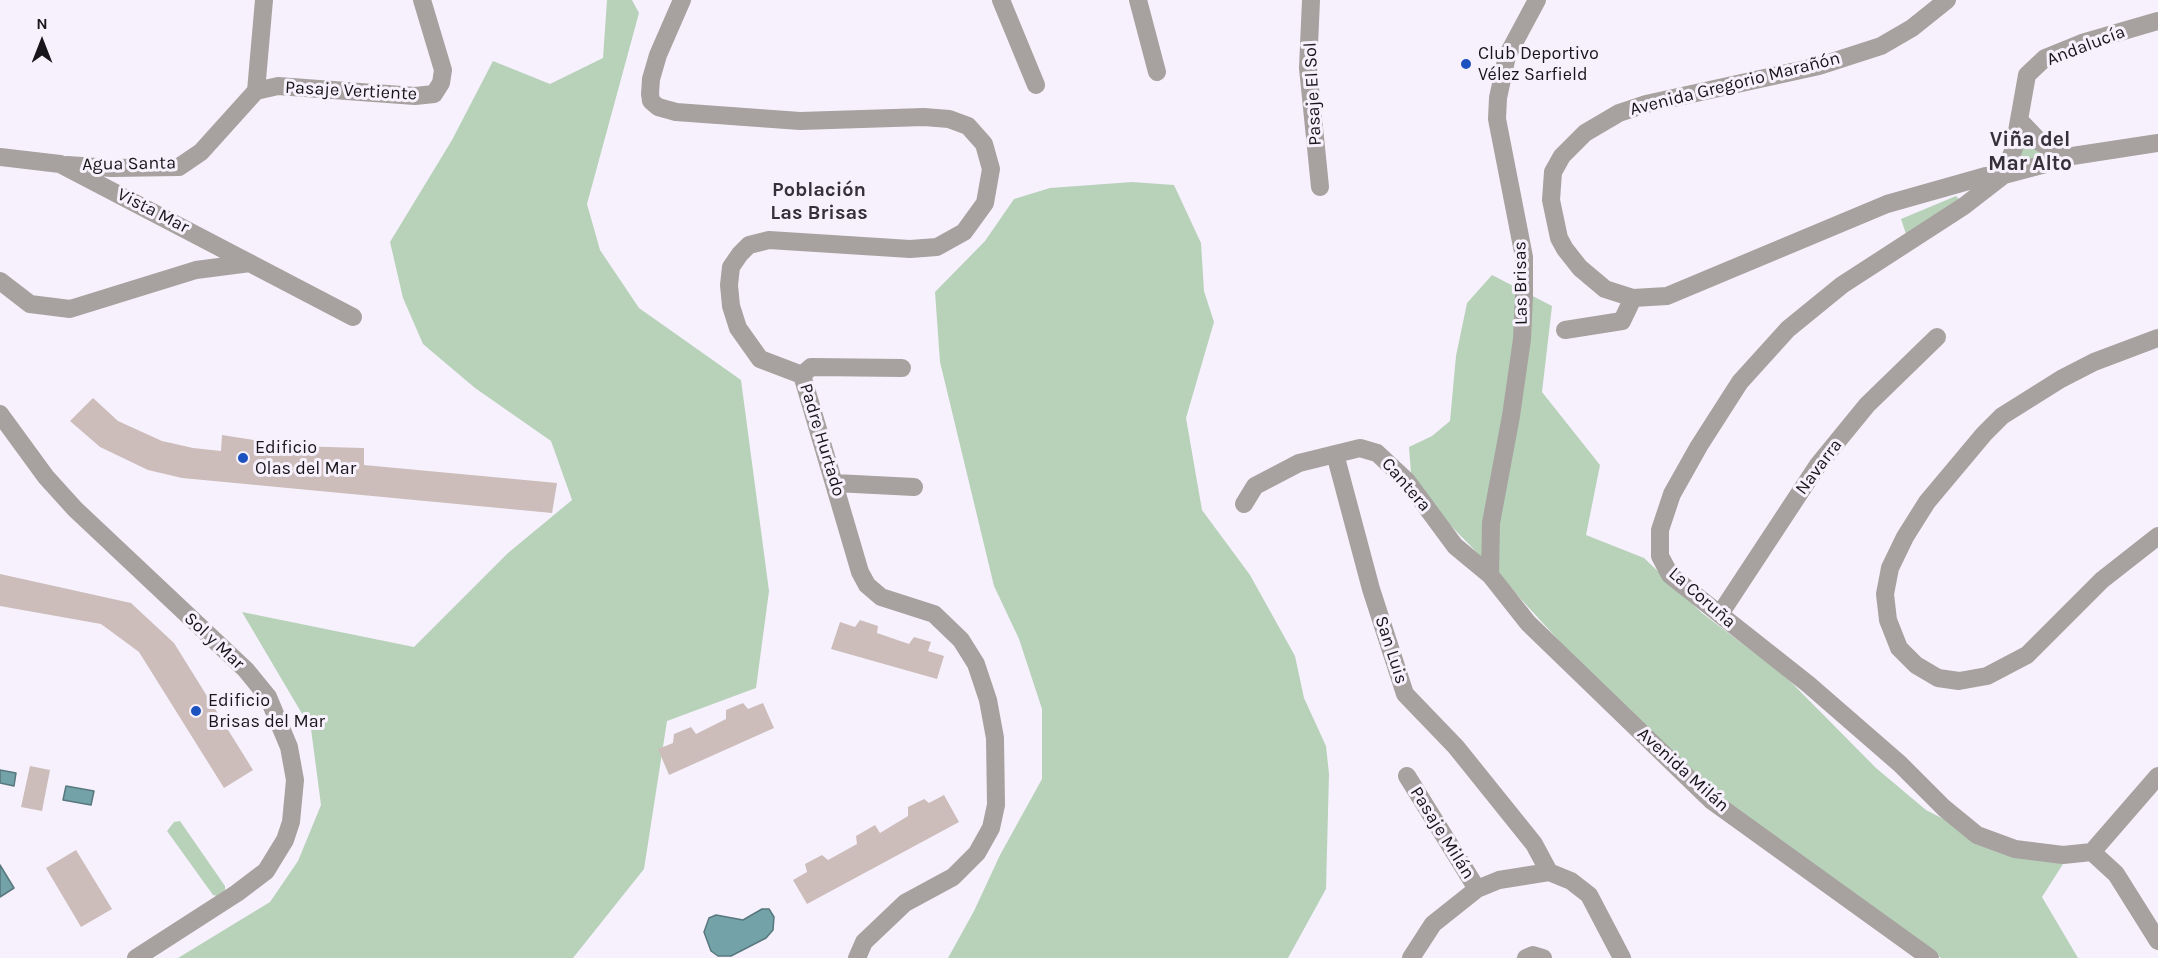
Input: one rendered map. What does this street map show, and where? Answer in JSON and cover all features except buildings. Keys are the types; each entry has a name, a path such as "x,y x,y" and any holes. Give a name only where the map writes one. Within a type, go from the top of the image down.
{"street":[{"path":"256,91 264,0"},
{"name":"Pasaje Vertiente","path":"256,91 278,86 415,96 434,94 441,83 443,70 422,0"},
{"name":"Padre Hurtado","path":"682,0 658,55 651,79 651,101 658,107 676,112 735,118 800,121 924,117 949,119 968,126 984,144 991,169 985,203 964,232 937,247 910,249 769,240 749,245 732,267 729,285 731,306 738,328 760,359 802,375 860,572 867,585 881,597 934,614 961,640 976,664 988,700 996,747 996,805 991,828 977,853 953,877 905,903 864,942 857,958"},
{"path":"1001,0 1036,85"},
{"path":"1138,0 1157,72"},
{"name":"Pasaje El Sol","path":"1311,0 1308,68 1320,187"},
{"name":"Las Brisas","path":"1490,575 1491,524 1511,416 1522,339 1524,296 1524,257 1497,119 1498,98 1507,56 1537,0"},
{"name":"Avenida Gregorio Marañón","path":"1947,0 1912,28 1881,46 1819,66 1619,112 1585,133 1562,156 1553,172 1551,200 1559,238 1580,268 1605,289 1634,298 1666,296 1887,204 1986,176 2004,175 2066,156 2158,143"},
{"name":"Andalucía","path":"2004,175 2020,121 2027,75 2045,58 2082,43 2158,21"},
{"name":"Agua Santa","path":"60,164 112,168 179,167 201,152 256,91"},
{"path":"2020,121 2041,143 2066,156"},
{"name":"Vista Mar","path":"0,157 60,164 204,237 353,317"},
{"name":"La Coruña","path":"2004,175 1964,206 1842,285 1788,329 1740,382 1672,494 1660,530 1660,556 1670,575 1808,684 1900,764 1944,808 1977,835 2015,849 2063,855 2092,852"},
{"name":"Vista Mar","path":"196,270 204,237"},
{"path":"0,280 30,304 69,309 196,270 250,263"},
{"path":"1565,330 1622,321 1634,298"},
{"name":"Navarra","path":"1720,614 1818,465 1867,405 1937,337"},
{"path":"2158,338 2094,362 2061,379 2002,416 1984,434 1926,502 1905,537 1890,568 1885,594 1888,620 1899,648 1916,665 1938,678 1959,681 1987,676 2027,655 2102,580 2127,558 2158,536"},
{"path":"802,375 811,367 902,368"},
{"name":"Sol y Mar","path":"0,414 46,477 75,509 246,670 267,697 289,747 295,780 291,822 285,840 266,871 237,893 136,958"},
{"name":"Cantera","path":"1244,504 1255,486 1299,463 1360,448 1377,453 1407,481 1455,546 1490,575"},
{"name":"San Luis","path":"1335,454 1371,589 1405,694 1456,747 1534,844 1549,872"},
{"path":"835,483 914,487"},
{"name":"Avenida Milán","path":"1490,575 1528,623 1712,801 1930,958"},
{"name":"Pasaje Milán","path":"1407,776 1477,889"},
{"path":"2158,776 2092,852 2116,874 2158,941"},
{"path":"1411,958 1433,924 1477,889 1499,880 1549,872 1571,881 1589,895 1623,958"}],"green space":[{"path":"607,0 632,0 639,13 587,204 600,250 639,308 741,380 769,591 756,688 667,721 644,869 573,958 178,958 270,902 298,861 321,805 311,729 242,612 414,647 508,553 572,500 551,441 475,388 423,344 403,298 390,242 452,140 493,61 550,84 603,58"},
{"path":"2026,137 2049,157 2016,164"},
{"path":"1132,182 1174,185 1201,243 1204,291 1214,322 1186,418 1202,510 1250,575 1295,656 1304,698 1326,746 1329,774 1326,889 1288,958 948,958 974,911 1000,855 1042,779 1042,709 1019,639 994,586 940,362 935,292 985,241 1014,199 1050,188"},
{"path":"1956,196 1960,200 1906,234 1901,219"},
{"path":"1492,275 1552,306 1542,392 1600,465 1586,535 1644,558 1702,613 1785,676 1876,768 1926,810 1986,841 2063,864 2042,897 2078,958 1941,958 1720,799 1642,732 1500,576 1412,486 1409,447 1432,436 1450,421 1456,356 1467,303"},
{"path":"180,821 225,886 225,890 217,896 213,895 167,831 174,822"}],"water":[{"path":"0,770 16,773 14,786 0,783"},
{"path":"66,786 94,791 91,805 63,800"},
{"path":"0,865 14,888 0,897"},
{"path":"762,909 769,909 774,917 773,930 766,938 731,956 718,956 711,951 704,932 709,918 716,915 743,920"}],"place":[{"name":"Club Deportivo Vélez Sarfield","path":"1466,64"},
{"name":"Edificio Olas del Mar","path":"243,458"},
{"name":"Edificio Brisas del Mar","path":"196,711"}],"district":[{"name":"Viña del Mar Alto","path":"2030,152"},
{"name":"Población Las Brisas","path":"819,202"}]}
